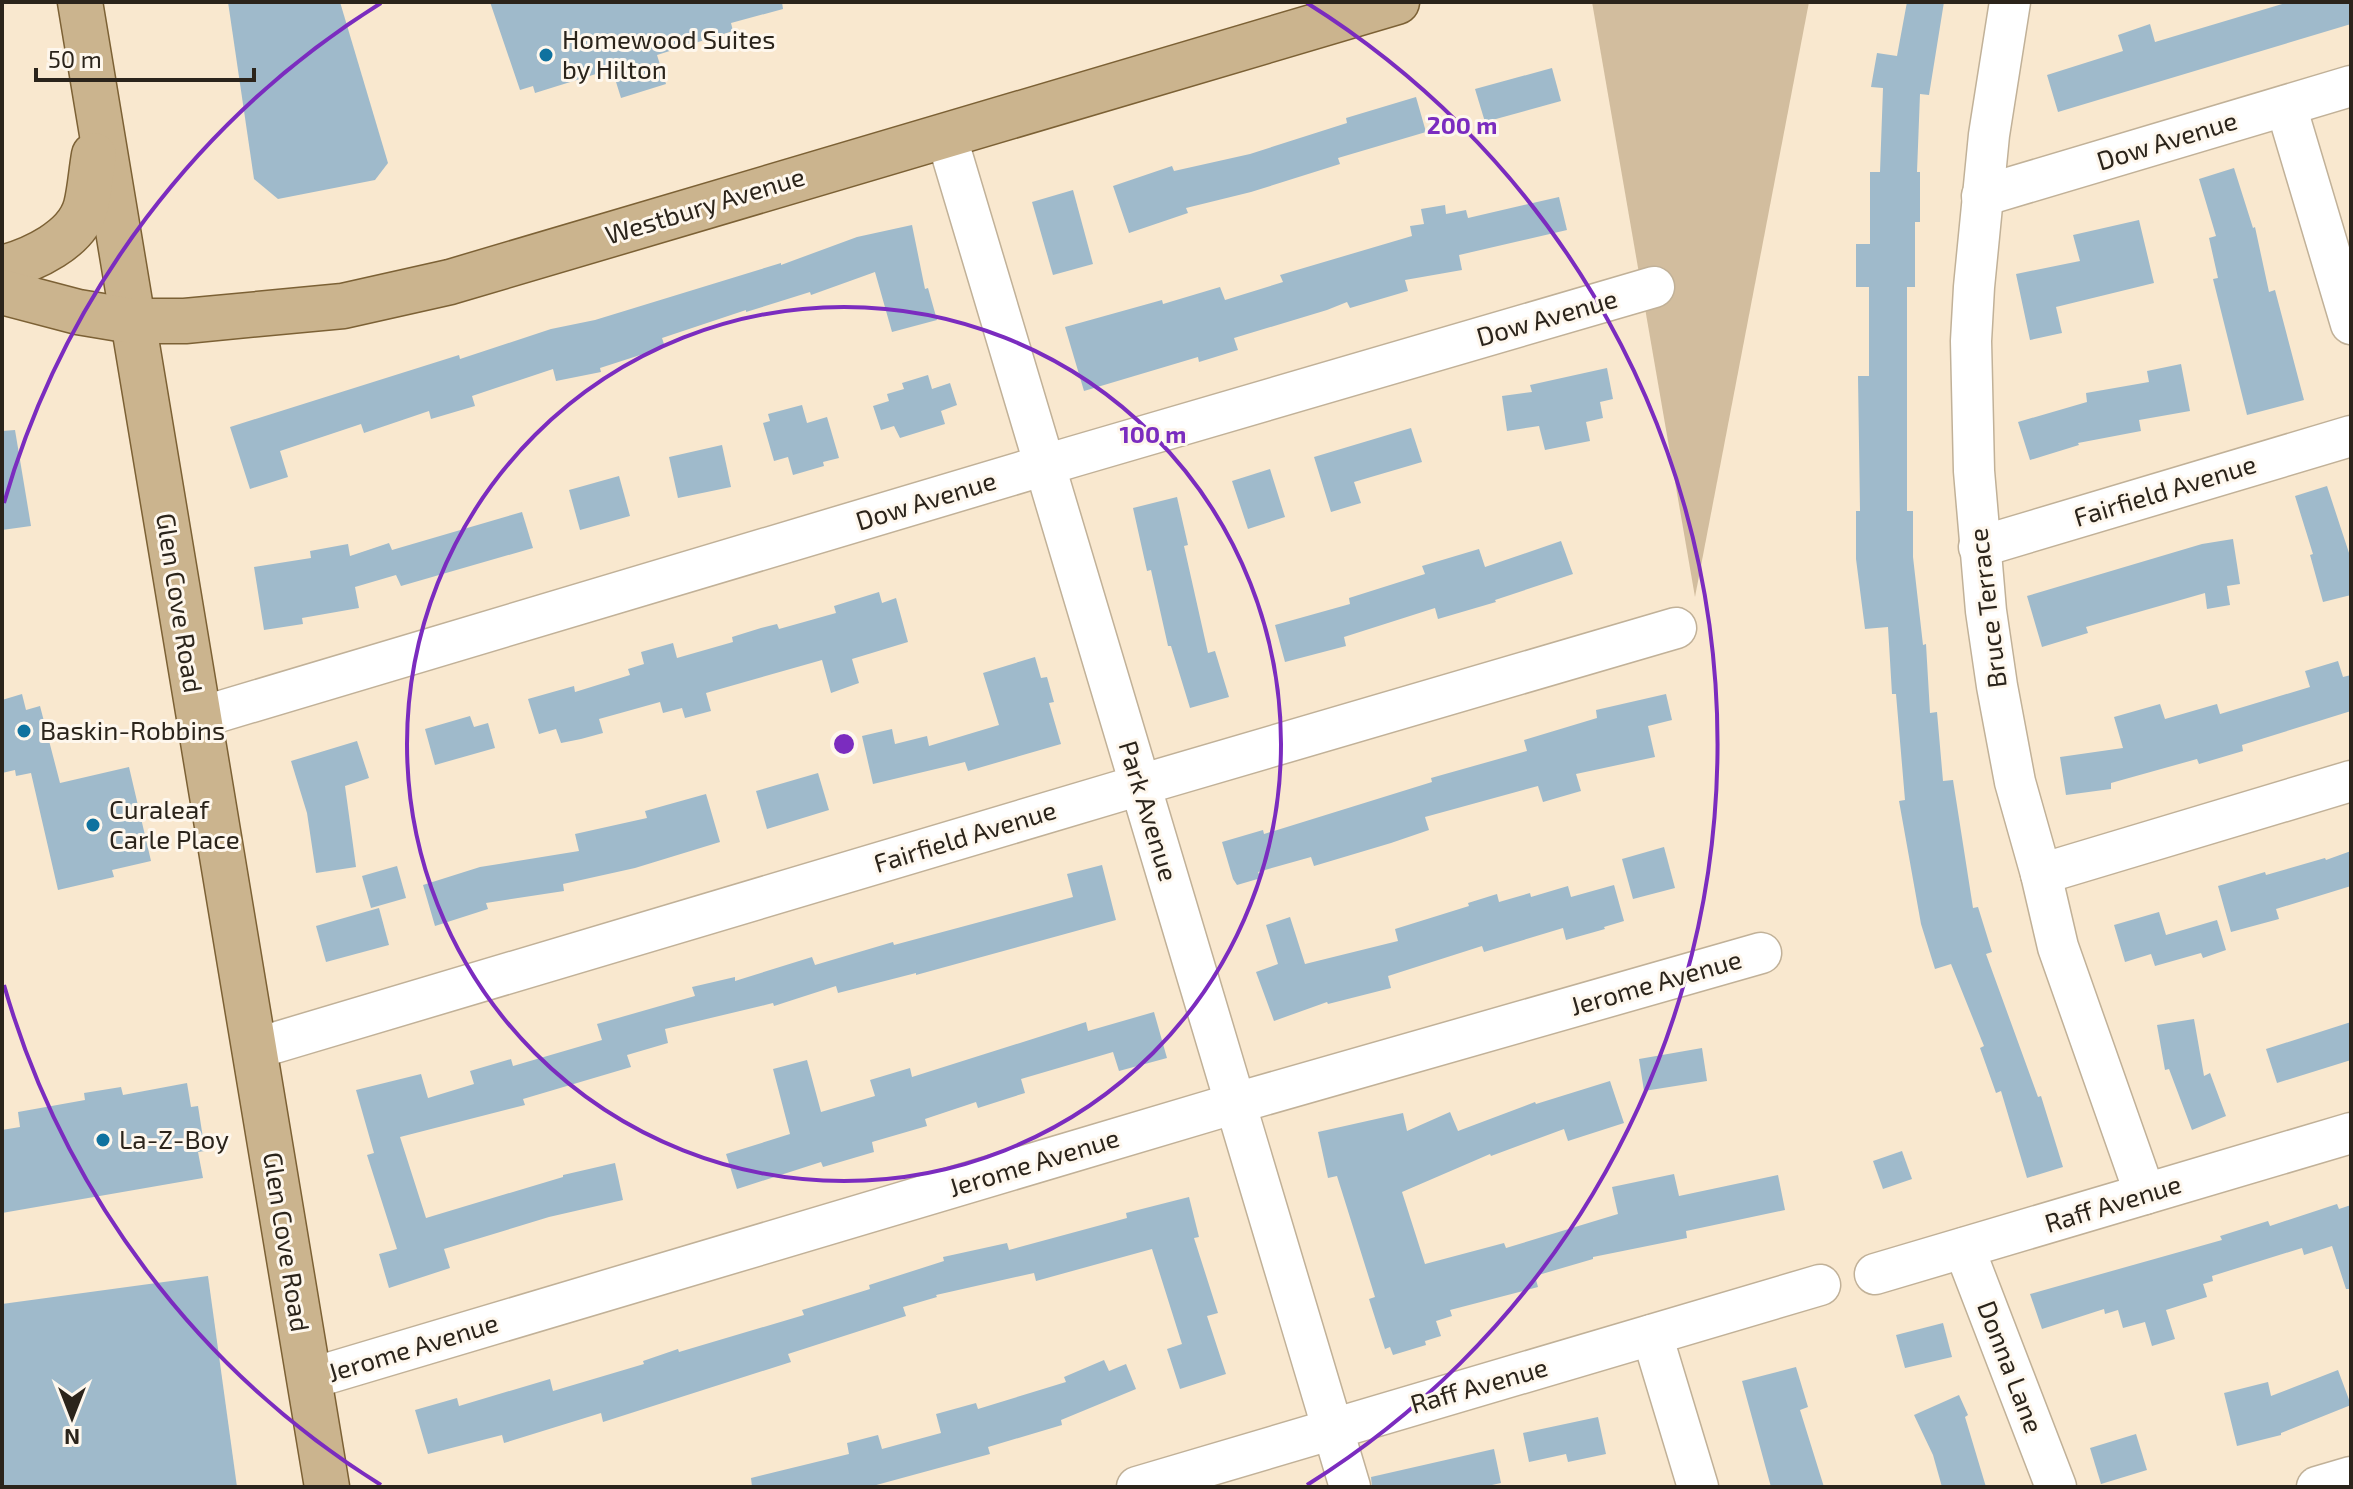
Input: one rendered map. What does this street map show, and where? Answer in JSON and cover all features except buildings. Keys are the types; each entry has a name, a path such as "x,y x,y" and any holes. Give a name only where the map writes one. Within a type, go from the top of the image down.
{"main road":[{"name":"Glen Cove Road","path":"80,2 98,125 327,1487"},
{"name":"Westbury Avenue","path":"2,292 78,312 132,321 185,321 343,306 450,282 1397,2"},
{"path":"2,268 30,261 64,239 85,210 98,125"}],"street":[{"name":"Bruce Terrace","path":"2010,2 1982,196 1971,341 1979,547 1999,700 2015,782 2058,947 2145,1194"},
{"name":"Dow Avenue","path":"1982,196 2351,86"},
{"path":"2286,106 2351,324"},
{"name":"Park Avenue","path":"946,135 1350,1487"},
{"name":"Dow Avenue","path":"198,718 1654,287"},
{"name":"Fairfield Avenue","path":"1979,547 2351,436"},
{"name":"Fairfield Avenue","path":"254,1049 1676,628"},
{"path":"2041,874 2351,781"},
{"name":"Jerome Avenue","path":"309,1379 1236,1103 1761,953"},
{"name":"Raff Avenue","path":"1875,1274 2351,1133"},
{"name":"Donna Lane","path":"1964,1248 2056,1487"},
{"name":"Raff Avenue","path":"1137,1487 1820,1285"},
{"path":"1652,1335 1698,1487"},
{"path":"2317,1487 2351,1477"}],"shaded area":[{"path":"1592,2 1809,2 1695,597"}],"place":[{"name":"Homewood Suites by Hilton","path":"546,55"},
{"name":"Baskin-Robbins","path":"24,731"},
{"name":"Curaleaf Carle Place","path":"93,825"},
{"name":"La-Z-Boy","path":"103,1140"}]}
